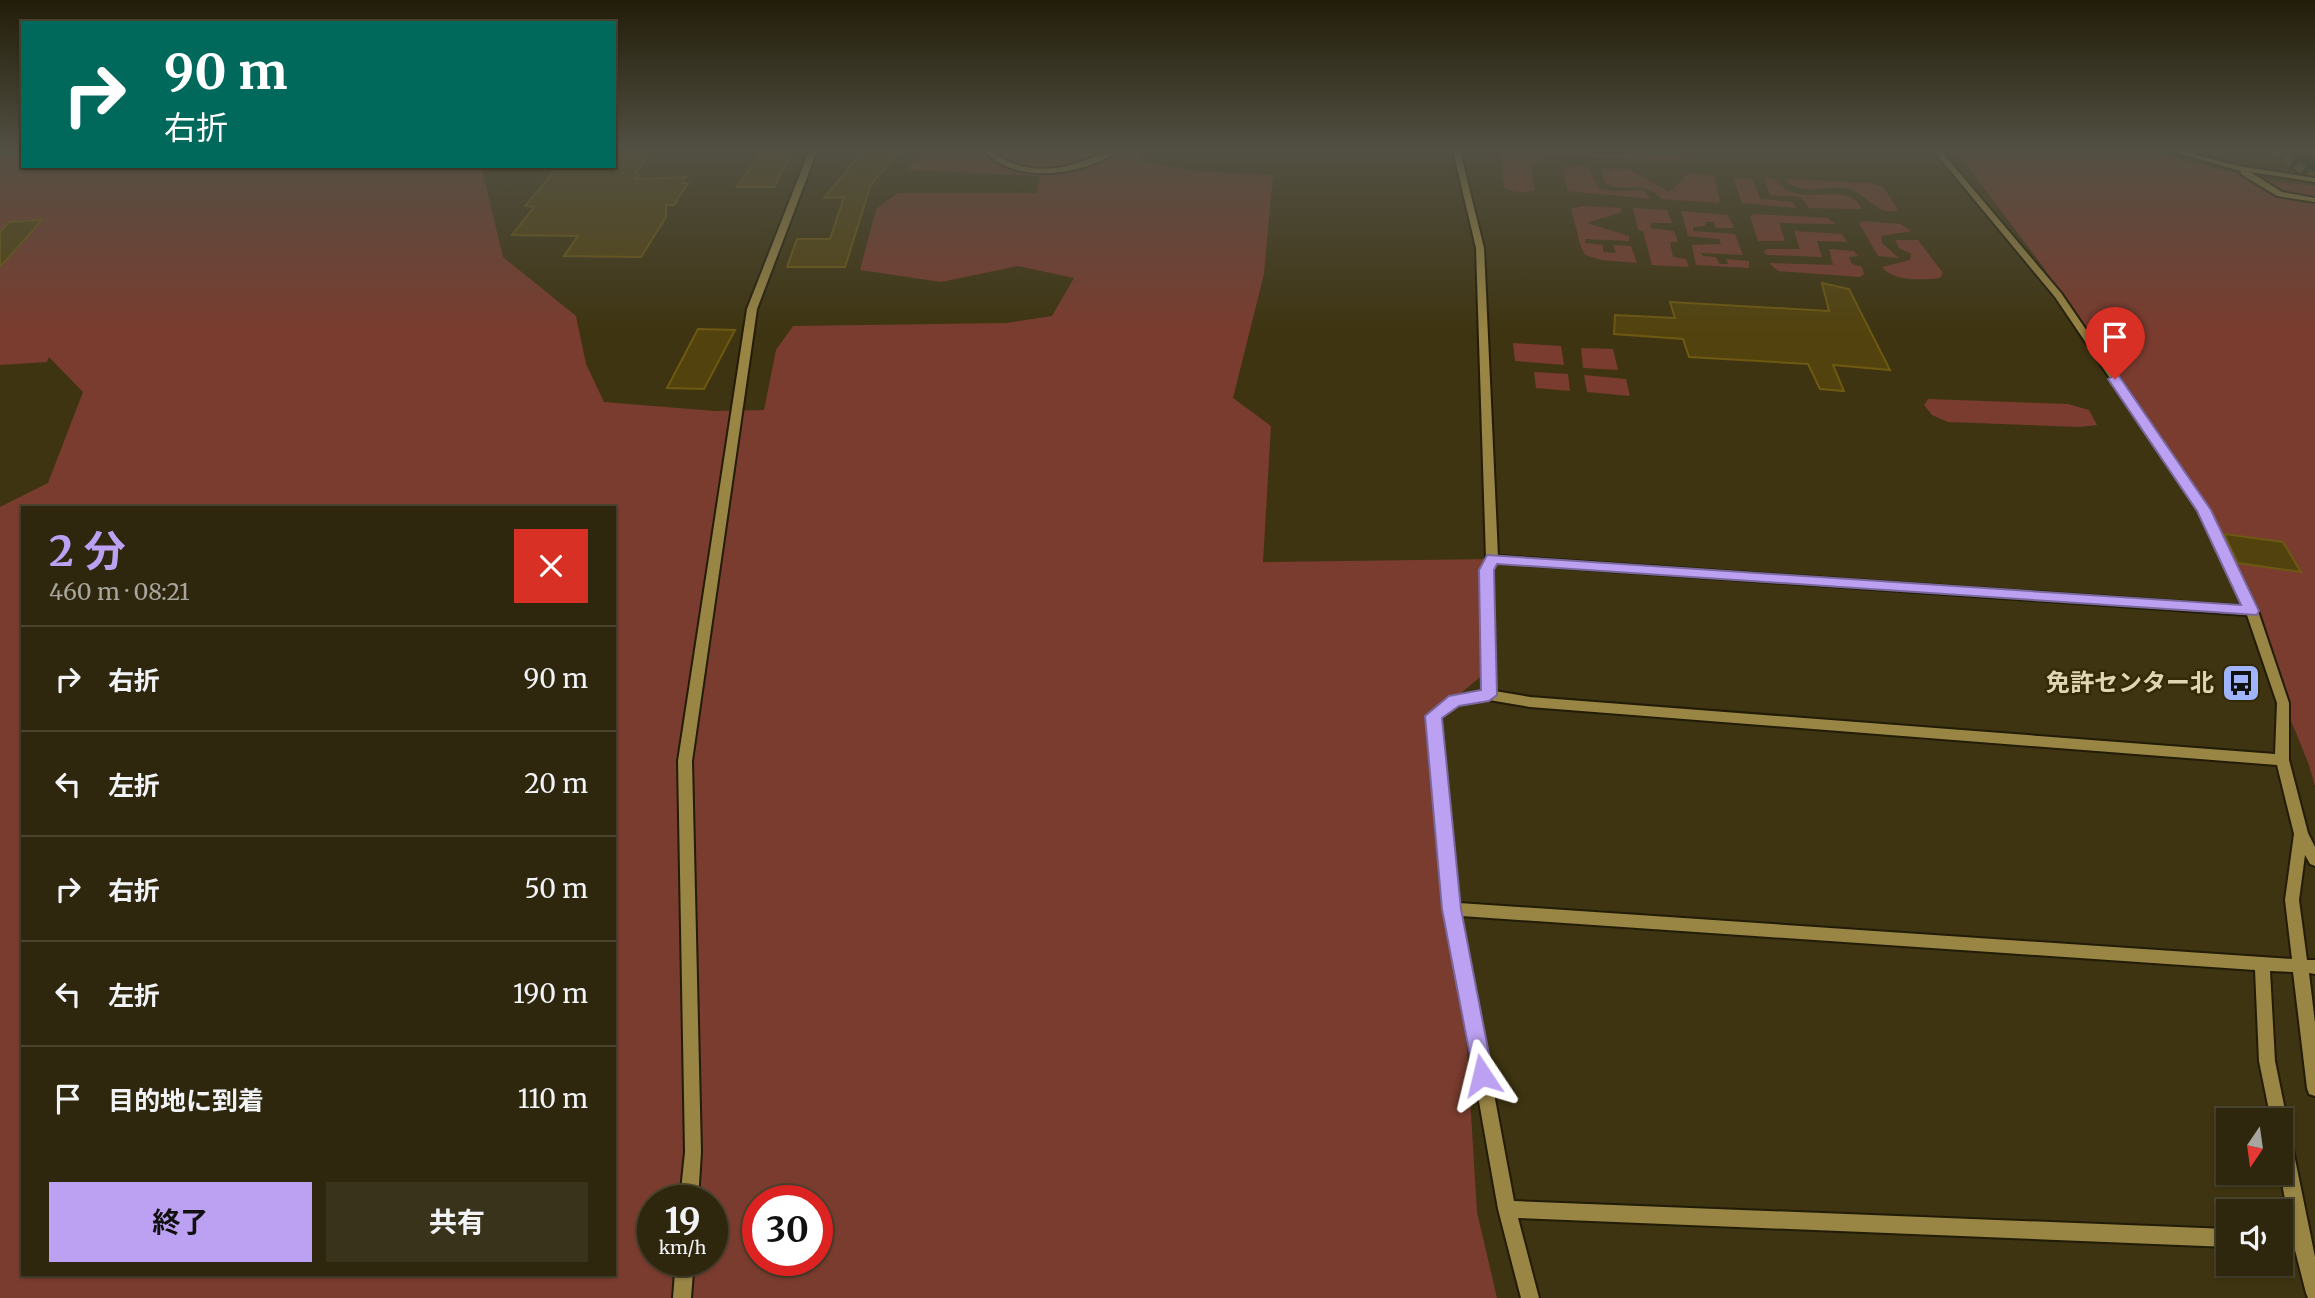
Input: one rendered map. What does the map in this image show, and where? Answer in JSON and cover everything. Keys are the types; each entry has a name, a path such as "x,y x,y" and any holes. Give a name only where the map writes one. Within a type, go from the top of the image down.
{"street":[{"path":"690,1185 692,1152 685,761 752,309 789,212"},
{"path":"1471,212 1480,248 1492,559 1487,570 1489,695"},
{"path":"1988,212 2058,295 2204,510 2252,611 2283,703 2282,760 2301,834 2315,860"},
{"path":"1492,559 2252,611"},
{"path":"1530,1298 1507,1209 1452,909 1433,716 1455,700 1489,695 1530,702 2282,760"},
{"path":"2301,834 2292,900 2315,1088"},
{"path":"1452,909 2315,967"},
{"path":"2262,965 2267,1060 2277,1108"},
{"path":"2291,1185 2315,1293"},
{"path":"1507,1209 2216,1238"},
{"path":"2293,1241 2302,1241"},
{"path":"682,1298 684,1276"}],"shaded area":[{"path":"0,212 492,212 503,257 576,316 586,364 604,402 715,411 764,410 776,350 793,326 1006,323 1052,316 1074,278 1018,266 941,282 860,270 875,212 1270,212 1264,274 1233,398 1271,426 1263,562 1492,559 1490,669 1433,716 1462,967 1477,1212 1497,1298 0,1298 0,507 48,483 83,392 49,357 47,362 0,365"},
{"path":"1572,212 1621,212 1587,223 1629,236 1629,241 1586,239 1585,243 1603,245 1603,252 1616,253 1613,245 1631,246 1637,263 1601,260 1585,255"},
{"path":"1634,212 1668,212 1672,223 1651,223 1650,228 1674,231 1678,242 1670,242 1673,257 1686,259 1689,267 1652,265 1643,231 1638,230"},
{"path":"1681,212 1728,215 1734,228 1716,228 1714,222 1705,222 1705,226 1693,227 1693,231 1735,234 1743,255 1701,253 1703,256 1716,257 1720,264 1728,264 1726,259 1749,261 1749,268 1696,265 1692,245 1721,244 1719,239 1688,236"},
{"path":"2002,212 2315,212 2315,786 2309,765 2217,538 2044,268"},
{"path":"1755,214 1827,218 1836,224 1779,223 1785,241 1758,241 1750,216"},
{"path":"1859,223 1900,224 1912,231 1881,236 1882,243 1899,258 1878,256"},
{"path":"1794,231 1842,234 1847,242 1817,241 1822,257 1764,253 1766,249 1800,249"},
{"path":"1895,240 1918,240 1943,273 1940,278 1909,279 1887,272 1882,267 1910,260 1911,254 1899,248"},
{"path":"1829,249 1854,251 1858,256 1849,257 1852,264 1862,267 1864,274 1860,277 1778,271 1769,263 1833,265"},
{"path":"1513,343 1561,346 1564,365 1515,361"},
{"path":"1581,348 1613,349 1618,370 1583,368"},
{"path":"1534,372 1568,374 1570,391 1536,388"},
{"path":"1584,375 1626,379 1630,396 1587,392"},
{"path":"1928,399 2068,404 2089,410 2097,425 2080,427 1948,422 1932,415 1924,405"}],"building":[{"path":"530,212 666,212 666,217 641,257 564,256 578,236 512,235"},
{"path":"839,212 862,212 845,267 787,267 797,239 830,239"},
{"path":"42,220 0,267 0,232 9,222"},
{"path":"1822,283 1849,289 1890,370 1833,365 1844,391 1820,389 1808,364 1689,357 1683,339 1614,334 1615,315 1675,318 1670,302 1829,311"},
{"path":"698,329 735,330 704,389 667,388"},
{"path":"2224,534 2283,542 2301,572 2238,563"}],"place":[{"name":"免許センター北","path":"2241,683"}],"route":[{"path":"1482,1075 1452,909 1433,716 1455,700 1489,695 1487,570 1492,559 2252,611 2204,510 2115,379"}]}
